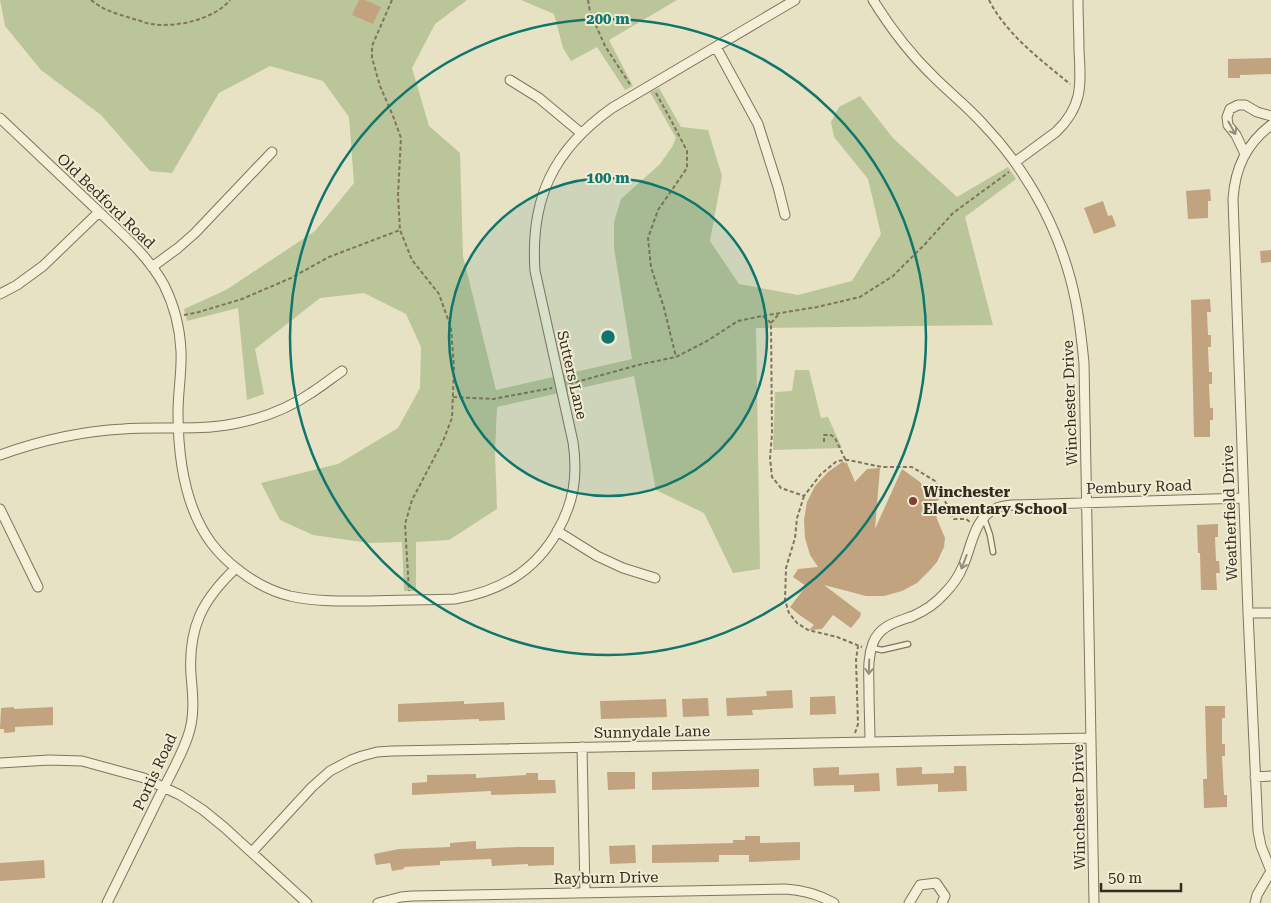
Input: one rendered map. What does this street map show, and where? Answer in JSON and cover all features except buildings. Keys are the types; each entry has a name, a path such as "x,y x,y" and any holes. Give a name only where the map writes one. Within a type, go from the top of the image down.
{"street":[{"name":"Sutters Lane","path":"236,568 252,580 270,589 288,596 306,599 333,601 455,599 472,596 504,584 524,571 541,556 566,516 572,497 576,459 535,271 534,239 538,211 549,180 564,153 597,118 795,0"},
{"name":"Winchester Drive","path":"873,0 901,41 933,76 982,123 1016,164 1053,228 1066,262 1076,302 1084,363 1094,903"},
{"path":"1016,164 1062,126 1072,112 1081,83 1078,0"},
{"path":"716,47 758,124 785,215"},
{"path":"510,80 539,98 581,133"},
{"path":"1245,154 1236,135 1228,125 1227,117 1230,109 1238,105 1245,105 1257,112 1271,116"},
{"name":"Old Bedford Road","path":"0,118 132,242 164,285 176,317 179,332 181,352 178,411 183,474 188,493 204,532 224,558 236,568"},
{"name":"Weatherfield Drive","path":"1256,903 1257,895 1271,871 1261,846 1258,832 1233,199 1235,178 1245,154 1259,135 1271,124"},
{"path":"152,267 195,233 272,152"},
{"path":"0,294 17,285 43,266 99,212"},
{"path":"0,455 48,440 102,431 141,428 195,428 227,425 253,419 291,404 310,394 342,371"},
{"name":"Pembury Road","path":"981,522 986,515 998,507 1012,505 1244,498"},
{"path":"0,510 38,586"},
{"path":"870,742 869,661 874,641 889,624 928,607 943,595 963,566 971,541 981,522"},
{"path":"557,531 597,556 623,568 655,578"},
{"name":"Portis Road","path":"107,903 185,744 191,723 193,702 190,653 196,623 213,592 236,568"},
{"path":"1248,613 1271,613"},
{"name":"Sunnydale Lane","path":"252,852 321,779 340,765 377,752 392,750 1092,738"},
{"path":"582,747 585,892"},
{"path":"0,763 49,760 82,762 144,778 180,794 225,828 306,903"},
{"path":"1256,777 1271,776"},
{"path":"909,903 920,885 936,883 945,896 942,903"},
{"name":"Rayburn Drive","path":"378,903 412,896 785,889 811,893 834,903"}],"lane":[{"path":"981,522 990,536 993,552"},
{"path":"872,648 882,650 908,644"}],"path":[{"path":"91,0 115,13 152,24 176,25 202,18 225,7 230,0"},
{"path":"392,0 372,46 372,58 380,86 401,138 398,195 400,230 412,260 439,294 451,328 454,368 452,418 443,441 412,500 405,524 409,600"},
{"path":"588,0 590,12 606,46 630,86 654,90 687,151 686,168 658,210 648,238 651,267 664,308 676,357"},
{"path":"989,0 995,12 1027,49 1079,92"},
{"path":"453,396 493,399 561,386 642,364 676,357 738,321 817,307 860,296 893,276 953,213 997,182 1016,164"},
{"path":"176,317 242,299 291,278 329,257 400,230"},
{"path":"780,314 771,323 772,434 770,458 772,477 781,488 804,496"},
{"path":"762,316 771,323"},
{"path":"824,442 824,435 831,435 835,438 846,460"},
{"path":"872,648 858,646 837,637 808,630 797,623 789,613 785,600 786,568 795,538 797,518 804,496 821,474 837,461 846,460 882,466 912,467 935,481 954,519 981,522"},
{"path":"854,742 858,724 856,660 858,646"}],"green space":[{"path":"0,0 467,0 435,24 412,68 429,126 460,153 463,256 496,390 632,359 614,248 614,222 621,199 660,164 676,138 650,92 659,88 681,127 708,130 722,176 710,241 739,284 798,295 852,281 881,234 868,179 834,137 831,122 839,107 860,96 893,138 957,197 1008,167 1016,179 965,217 993,325 756,328 760,569 733,573 704,513 656,490 634,376 497,407 495,451 497,509 449,540 416,542 416,591 404,591 402,542 369,543 313,535 280,520 261,483 338,464 398,428 420,388 421,347 406,314 364,293 320,298 255,349 264,394 247,400 238,308 187,321 184,309 226,290 315,231 354,183 349,117 323,81 270,66 219,93 172,173 150,171 101,115 41,70 5,26"},
{"path":"521,0 677,0 609,40 633,86 625,90 597,47 571,61 563,48 554,14"},
{"path":"795,370 809,370 821,418 828,417 842,448 773,450 775,392 792,391"}],"place":[{"name":"Winchester Elementary School","path":"913,501"}]}
